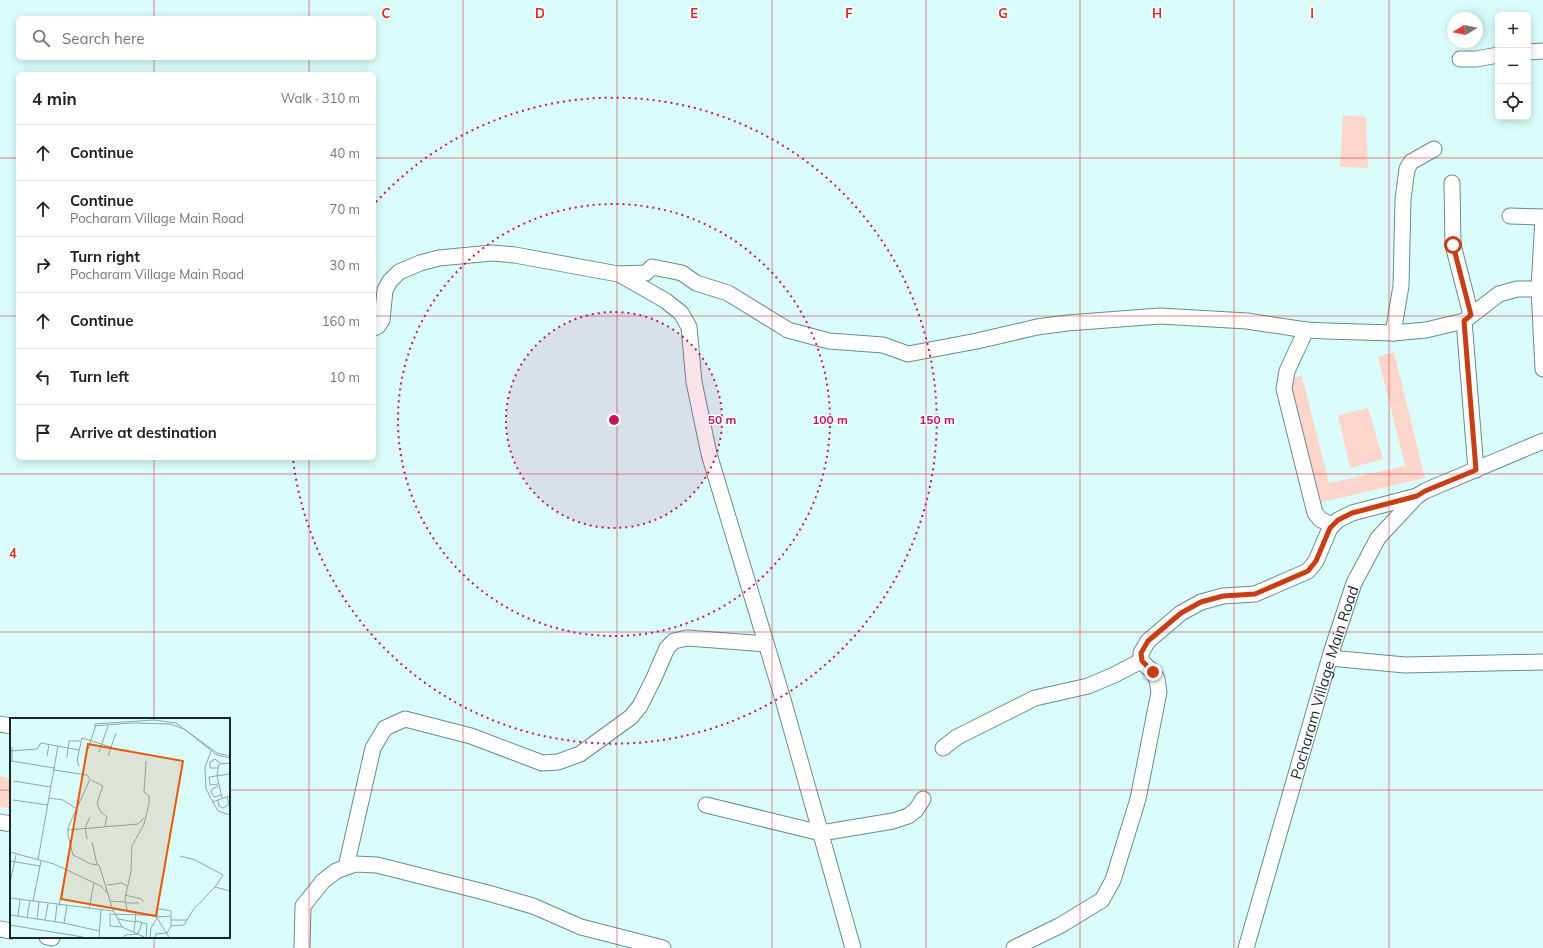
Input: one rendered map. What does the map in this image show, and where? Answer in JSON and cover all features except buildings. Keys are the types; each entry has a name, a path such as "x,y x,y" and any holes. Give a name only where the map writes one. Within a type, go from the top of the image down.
{"street":[{"path":"1531,52 1543,51"},
{"path":"1460,59 1476,59 1495,56"},
{"path":"1393,333 1401,286 1403,199 1407,169 1411,162 1434,149"},
{"path":"1452,183 1453,245 1467,318 1476,470"},
{"path":"1510,216 1543,217 1539,289 1543,369"},
{"path":"376,327 382,320 385,290 390,281 399,272 420,263 439,258 492,253 515,255 618,274 646,273 652,267 682,273 696,283 728,293 788,330 829,341 883,345 908,354 1037,327 1067,323 1160,316 1247,321 1306,330 1393,333 1426,330 1467,318 1498,294 1517,289 1539,289"},
{"path":"618,274 666,301 681,312 689,327 694,382 709,454 766,644 853,948"},
{"path":"1306,330 1286,371 1284,389 1315,513 1321,520 1333,525"},
{"name":"Pocharam Village Main Road","path":"1246,948 1330,658 1354,584 1378,538 1417,496 1425,491 1543,441"},
{"path":"1014,948 1061,925 1102,900 1113,880 1138,799 1159,692 1157,679 1153,672 1142,661 1141,653 1148,641 1181,613 1201,602 1223,596 1255,594 1308,571 1316,561 1330,528 1338,520 1352,513 1417,496"},
{"path":"346,867 373,748 385,728 405,720 471,736 542,763 558,762 580,754 631,717 640,706 667,648 674,641 687,638 766,644"},
{"path":"1330,658 1405,666 1543,662"},
{"path":"944,748 958,737 1035,698 1088,686 1142,661"},
{"path":"0,724 10,726"},
{"path":"706,805 821,833 893,822 908,816 916,810 923,799"},
{"path":"0,822 10,824"},
{"path":"302,948 303,906 323,881 336,870 355,864 377,865 439,880 533,906 582,927 644,946 662,948"},
{"path":"0,929 10,931"}],"route":[{"path":"1153,672 1140,658 1141,653 1148,641 1181,613 1201,602 1223,596 1255,594 1308,571 1316,561 1330,528 1338,520 1352,513 1417,496 1425,491 1476,470 1464,321 1471,315 1453,245"}]}
